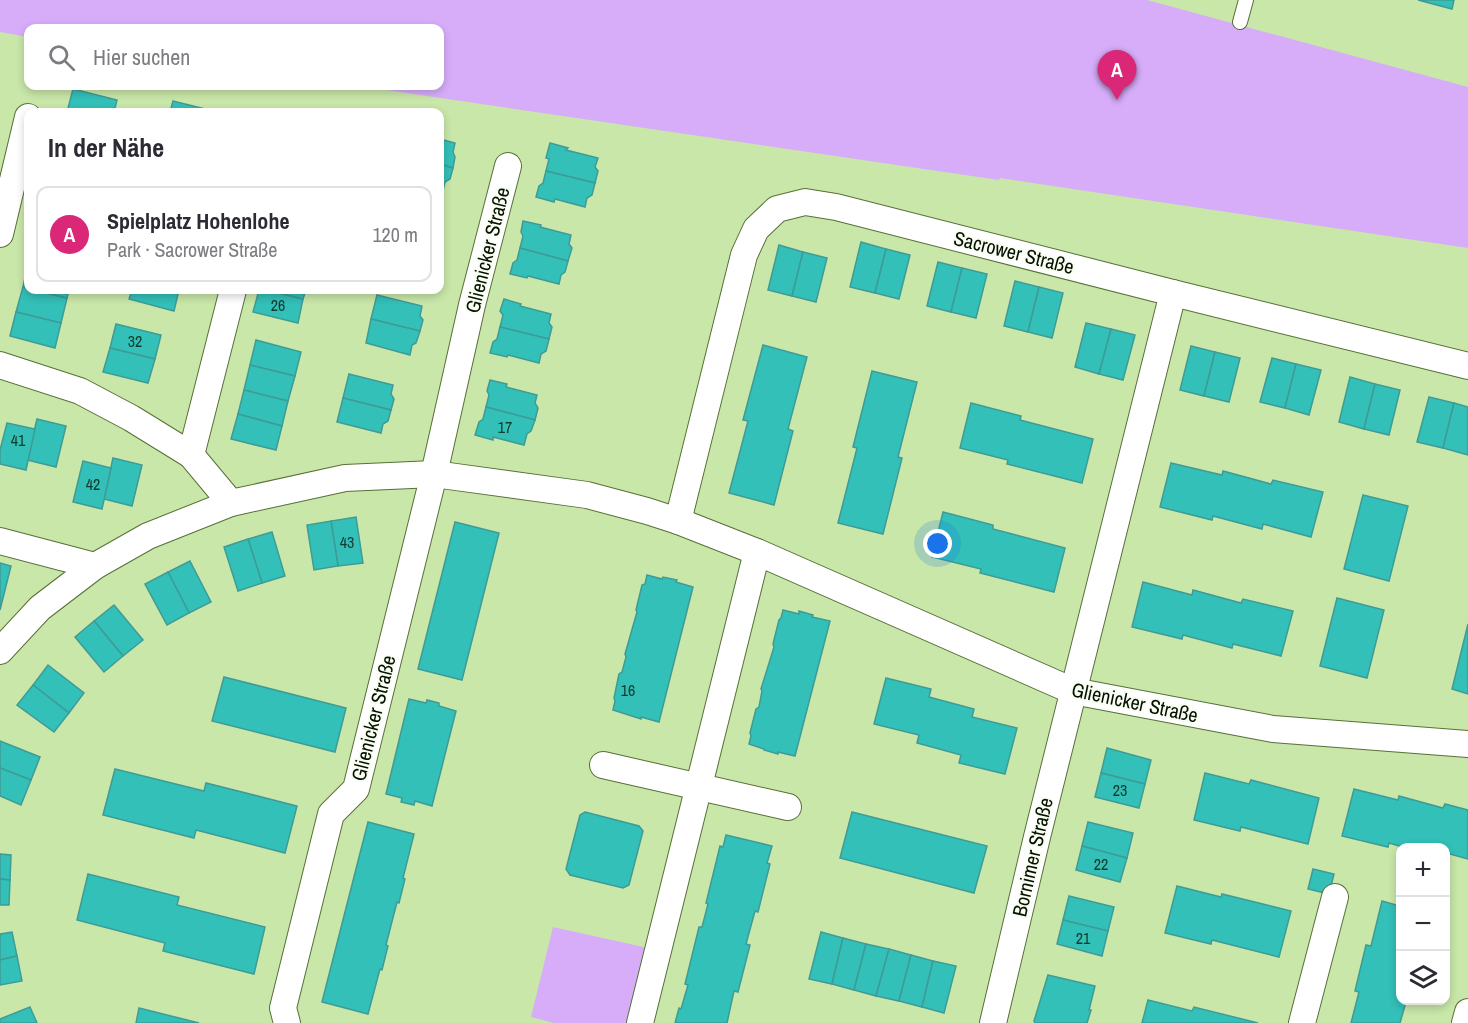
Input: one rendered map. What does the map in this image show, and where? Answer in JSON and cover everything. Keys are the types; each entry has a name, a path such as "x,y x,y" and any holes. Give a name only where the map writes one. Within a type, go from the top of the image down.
{"street":[{"path":"0,234 24,134"},
{"name":"Glienicker Straße","path":"287,1023 283,1008 331,814 356,789 434,474 472,305 508,166"},
{"name":"Sacrower Straße","path":"678,521 744,255 756,229 777,209 805,202 836,207 1173,293"},
{"path":"1073,691 1173,293 1468,366"},
{"path":"191,455 232,294"},
{"path":"0,365 80,391 131,418 191,455 231,503"},
{"name":"Glienicker Straße","path":"0,651 40,608 95,566 148,536 231,503 345,478 434,474 587,495 678,521 757,552 1073,691 1273,729 1468,744"},
{"path":"0,541 95,566"},
{"path":"640,1023 757,552"},
{"name":"Bornimer Straße","path":"993,1023 1073,691"},
{"path":"603,765 788,807"},
{"path":"1302,1023 1335,897"},
{"path":"1465,1023 1468,1012"}],"lane":[{"path":"1240,22 1246,0"}],"shaded area":[{"path":"0,0 1147,0 1468,87 1468,248 386,90 444,90 444,24 24,24 24,36 0,32"},
{"path":"553,927 657,950 640,1023 554,1023 531,1017"}],"building":[{"path":"1418,0 1454,0 1452,9"},
{"path":"73,90 117,100 115,108 68,108"},
{"path":"173,101 201,108 171,108"},
{"path":"444,140 455,143 453,168 444,165"},
{"path":"550,143 568,148 566,150 598,158 595,167 598,171 595,183 546,171 549,159 546,158"},
{"path":"444,165 453,168 450,179 445,182 444,186"},
{"path":"546,171 595,183 592,195 587,198 585,207 555,199 554,202 536,197"},
{"path":"523,221 571,235 569,244 572,248 568,261 520,248"},
{"path":"861,242 886,249 875,293 850,287"},
{"path":"779,245 803,252 792,296 768,290"},
{"path":"520,248 568,261 559,284 510,274"},
{"path":"886,249 910,255 899,299 875,293"},
{"path":"803,252 827,258 816,302 792,296"},
{"path":"938,262 962,268 951,312 927,306"},
{"path":"962,268 987,274 976,318 951,312"},
{"path":"1015,281 1039,287 1028,332 1004,326"},
{"path":"23,287 24,294 51,294 67,298 61,323 16,312"},
{"path":"1039,287 1063,293 1052,338 1028,332"},
{"path":"50,294 68,294 67,298"},
{"path":"131,294 178,294 174,311 129,299"},
{"path":"258,294 283,294 303,299 298,323 253,312"},
{"path":"283,294 305,294 303,299"},
{"path":"377,295 422,306 420,316 423,320 420,331 371,319"},
{"path":"504,299 521,304 520,306 551,314 549,323 552,327 549,339 500,327 503,315 500,311"},
{"path":"16,312 61,323 55,348 10,336"},
{"path":"371,319 420,331 416,343 412,345 410,355 366,343"},
{"path":"1086,323 1111,329 1099,374 1075,367"},
{"path":"116,324 161,335 155,359 110,348"},
{"path":"500,327 549,339 546,351 541,354 539,363 490,353"},
{"path":"1111,329 1135,335 1123,380 1099,374"},
{"path":"256,340 301,352 295,376 250,365"},
{"path":"763,345 807,357 788,429 793,431 774,505 729,493 748,421 743,420"},
{"path":"1191,346 1215,352 1204,396 1180,390"},
{"path":"110,348 155,359 148,383 103,372"},
{"path":"1215,352 1240,358 1229,402 1204,396"},
{"path":"1272,358 1296,364 1285,408 1260,402"},
{"path":"1296,364 1321,370 1309,415 1285,408"},
{"path":"250,365 295,376 288,401 244,390"},
{"path":"872,371 917,382 898,457 902,458 883,534 838,523 857,448 853,447"},
{"path":"349,374 393,385 391,394 394,399 391,410 343,398"},
{"path":"1350,377 1375,384 1364,429 1339,422"},
{"path":"490,380 507,384 506,387 537,395 535,403 538,408 535,420 486,407"},
{"path":"1375,384 1400,390 1389,435 1364,429"},
{"path":"244,390 288,401 282,426 238,414"},
{"path":"1429,397 1454,403 1443,448 1417,442"},
{"path":"343,398 391,410 381,433 337,422"},
{"path":"971,403 1021,416 1020,420 1093,439 1082,483 1007,464 1008,460 960,448"},
{"path":"1454,403 1468,407 1468,455 1443,448"},
{"path":"486,407 535,420 524,445 475,435"},
{"path":"238,414 282,426 276,450 231,439"},
{"path":"37,419 66,426 56,467 27,460"},
{"path":"7,423 35,429 26,470 0,464 0,450"},
{"path":"113,458 142,465 132,506 104,499"},
{"path":"83,461 111,468 102,509 73,502"},
{"path":"1171,463 1222,475 1223,471 1271,484 1273,480 1323,492 1311,537 1263,524 1262,529 1213,516 1212,520 1160,507"},
{"path":"1363,495 1408,506 1389,581 1344,569"},
{"path":"943,512 993,525 993,529 1065,548 1054,592 980,573 981,569 932,557"},
{"path":"356,517 363,563 338,566 331,521"},
{"path":"331,521 338,566 314,570 307,525"},
{"path":"455,522 499,533 462,680 418,669"},
{"path":"272,532 285,576 262,583 248,539"},
{"path":"248,539 262,583 238,591 224,547"},
{"path":"190,561 211,602 189,613 168,572"},
{"path":"0,563 11,566 0,610"},
{"path":"168,572 189,613 167,625 145,584"},
{"path":"647,575 677,580 676,582 693,587 659,722 613,710 619,674 622,672 642,585 645,584"},
{"path":"1143,582 1192,595 1193,590 1241,603 1243,599 1293,611 1281,656 1233,644 1232,648 1183,635 1182,639 1132,627"},
{"path":"1337,598 1384,610 1367,678 1320,666"},
{"path":"114,605 143,640 123,656 94,621"},
{"path":"783,610 799,614 799,611 830,621 795,756 778,752 778,754 749,744 756,709 759,707 761,689"},
{"path":"94,621 123,656 104,672 75,637"},
{"path":"1468,624 1468,694 1452,689"},
{"path":"48,665 84,693 69,713 33,685"},
{"path":"224,677 346,708 335,752 212,721"},
{"path":"886,678 931,689 929,697 974,709 972,717 1017,728 1005,774 959,763 961,755 917,743 919,735 874,724"},
{"path":"33,685 69,713 54,732 17,705"},
{"path":"409,699 439,703 439,706 456,711 432,806 415,801 414,805 401,802 402,798 386,794"},
{"path":"0,741 40,757 31,780 0,768"},
{"path":"1107,748 1151,760 1145,784 1101,773"},
{"path":"0,768 31,780 21,805 0,796"},
{"path":"115,769 204,791 206,783 297,806 285,853 196,830 194,838 103,815"},
{"path":"1101,773 1145,784 1139,808 1095,797"},
{"path":"1205,773 1249,784 1251,780 1319,798 1308,844 1241,827 1240,831 1194,820"},
{"path":"1354,789 1398,800 1399,796 1443,808 1445,804 1468,810 1468,859 1450,854 1450,843 1396,843 1396,845 1389,843 1388,847 1342,836"},
{"path":"585,812 639,826 643,831 629,885 623,888 570,875 566,869 580,815"},
{"path":"852,812 987,846 974,893 840,858"},
{"path":"368,822 414,834 399,903 397,902 386,945 388,946 382,970 380,969 368,1014 322,1002"},
{"path":"1088,822 1133,833 1127,858 1082,846"},
{"path":"726,835 772,846 758,912 755,911 746,944 750,945 738,992 734,991 727,1023 675,1023 688,985 685,984 699,927 702,927 708,904 706,903 720,846 723,847"},
{"path":"1082,846 1127,858 1120,882 1076,870"},
{"path":"0,854 11,855 10,880 0,879"},
{"path":"1313,869 1334,874 1329,894 1308,889"},
{"path":"88,874 179,897 177,905 265,927 254,974 163,951 165,943 77,920"},
{"path":"0,879 10,880 9,905 0,905"},
{"path":"1177,886 1221,897 1222,894 1291,911 1279,957 1212,940 1211,944 1165,933"},
{"path":"1069,896 1114,907 1108,931 1063,920"},
{"path":"1382,901 1396,905 1396,1005 1405,1005 1400,1023 1351,1023 1359,992 1355,991 1366,945 1371,946"},
{"path":"1063,920 1108,931 1102,956 1057,944"},
{"path":"12,932 17,956 0,960 0,934"},
{"path":"821,932 843,938 832,984 809,979"},
{"path":"843,938 866,944 854,990 832,984"},
{"path":"866,944 889,949 876,996 854,990"},
{"path":"889,949 911,955 899,1001 876,996"},
{"path":"911,955 933,961 922,1007 899,1001"},
{"path":"17,956 22,981 0,985 0,960"},
{"path":"933,961 956,966 944,1013 922,1007"},
{"path":"1048,975 1095,986 1087,1023 1035,1023"},
{"path":"1148,1000 1192,1011 1194,1007 1258,1023 1142,1023"},
{"path":"30,1007 37,1023 0,1023 0,1019"},
{"path":"139,1008 199,1023 136,1023"}],"place":[{"name":"Spielplatz Hohenlohe","path":"1117,100"}]}
